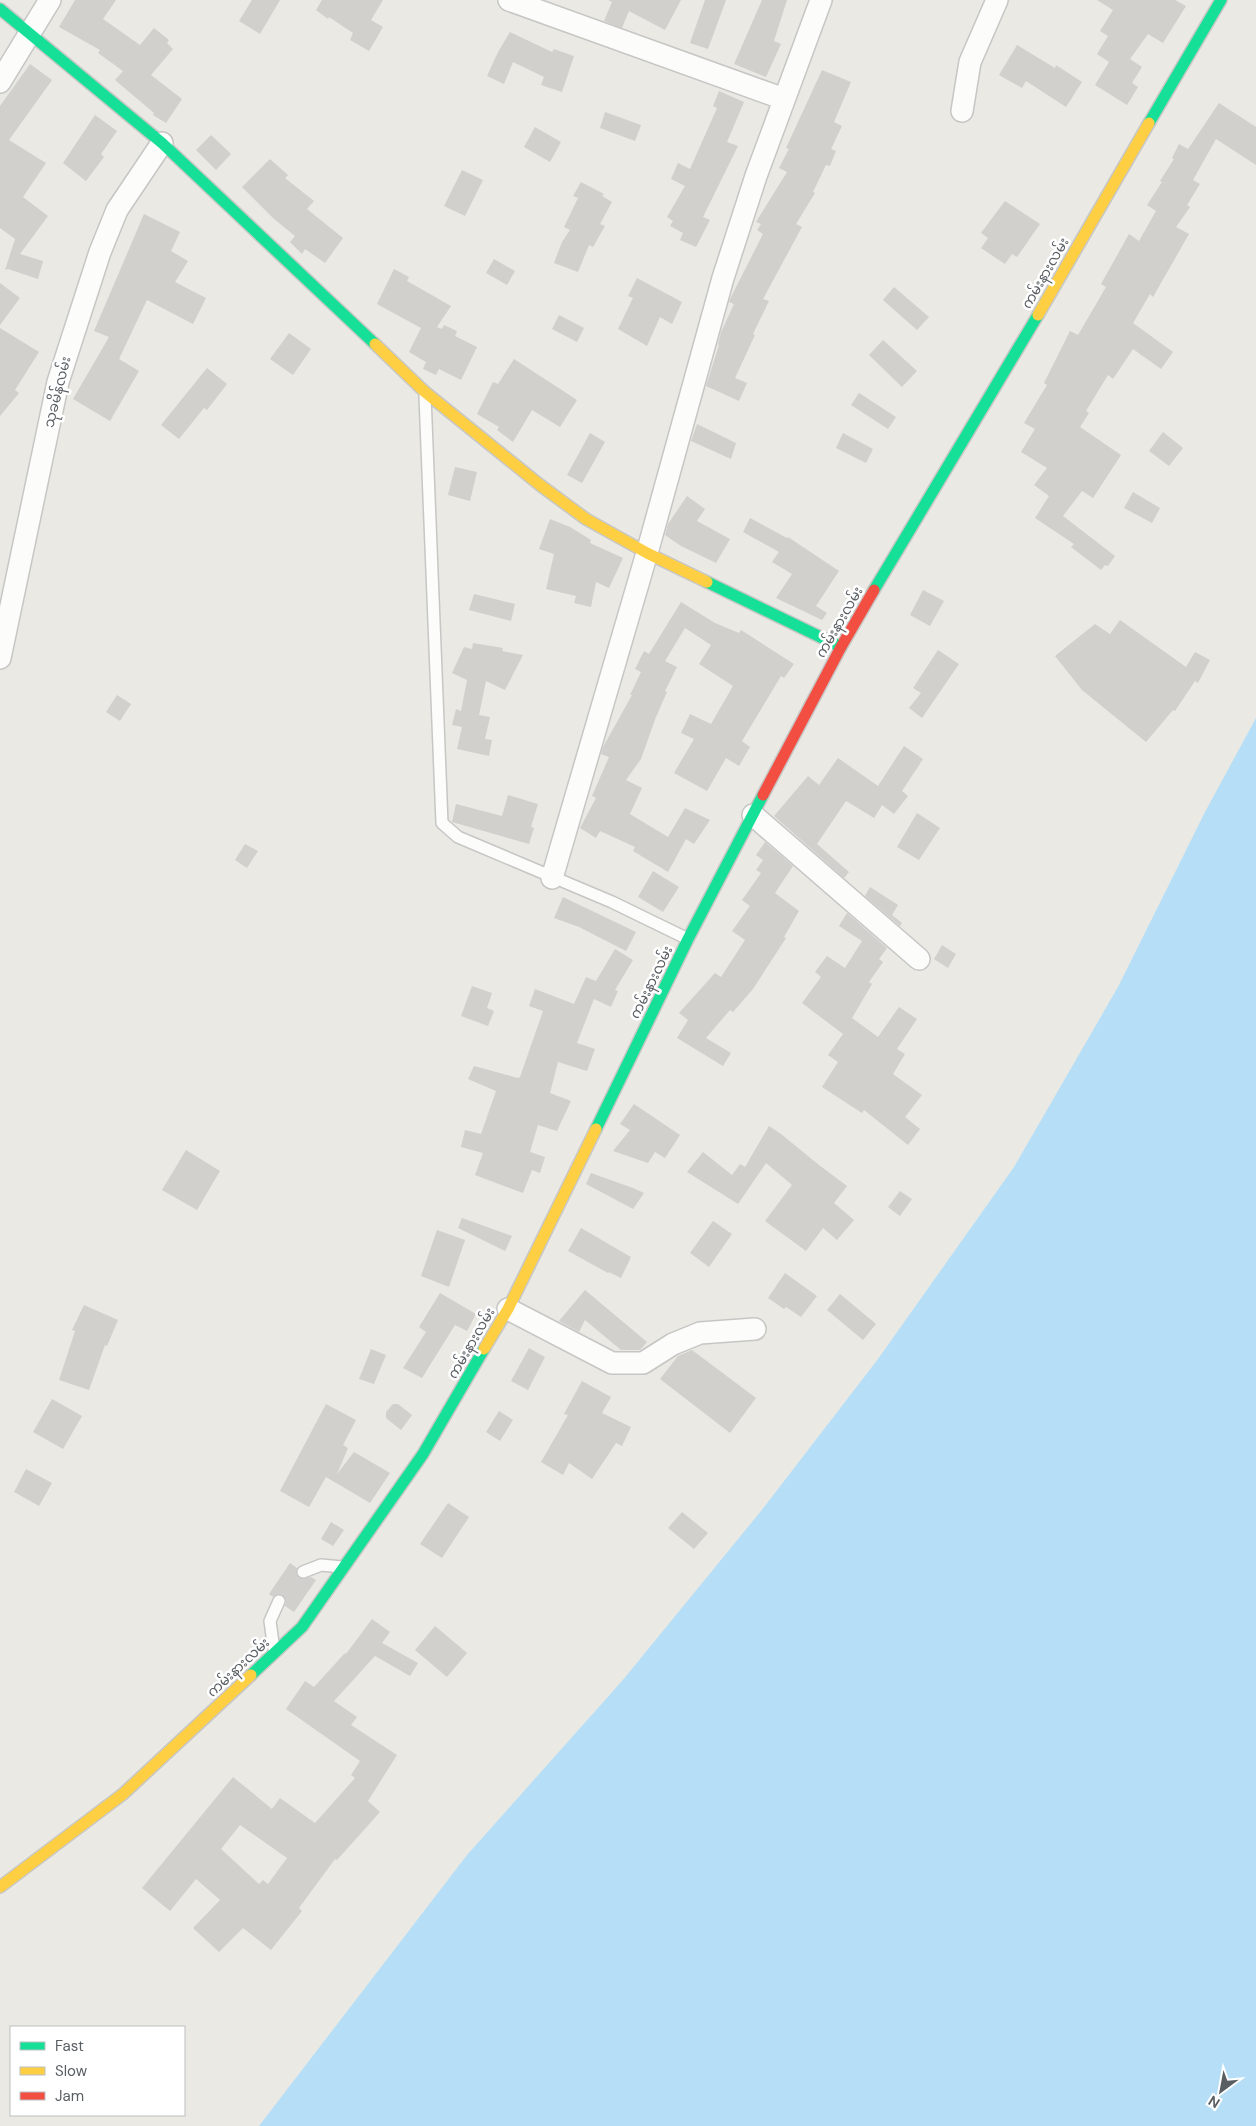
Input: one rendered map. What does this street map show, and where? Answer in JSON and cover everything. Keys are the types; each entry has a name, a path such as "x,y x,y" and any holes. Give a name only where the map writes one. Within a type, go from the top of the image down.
{"main road":[{"name":"ကမ်းနားလမ်း","path":"0,1887 123,1794 302,1627 423,1454 508,1309 688,939 841,647 1008,366 1221,0"},
{"path":"0,9 29,35 162,143 425,392 540,485 578,513 647,553 841,647"}],"street":[{"path":"0,82 50,0"},
{"path":"509,0 784,99"},
{"path":"552,878 647,553 723,278 756,176 821,0"},
{"path":"962,111 970,62 997,0"},
{"name":"သုခမိန်လမ်း","path":"0,658 4,618 58,382 100,252 117,210 162,143"},
{"path":"753,815 919,959"},
{"path":"508,1309 612,1363 643,1363 673,1344 700,1333 755,1329"}],"lane":[{"path":"425,392 442,823 458,837 612,902 688,939"},
{"path":"303,1572 321,1565 344,1567"},
{"path":"274,1653 270,1621 279,1601"}],"water":[{"path":"1256,718 1256,2126 259,2126 467,1855 622,1681 761,1511 878,1359 1014,1167 1118,987 1205,812"}],"building":[{"path":"75,0 116,0 103,19 140,45 154,28 169,40 167,43 173,49 151,75 182,99 166,123 153,115 154,113 115,80 123,71 98,53 100,50 59,27"},
{"path":"252,0 280,0 260,34 239,21"},
{"path":"322,0 383,0 371,20 383,27 369,51 350,40 353,33 316,10"},
{"path":"608,0 681,0 665,30 629,11 622,28 604,21 612,2"},
{"path":"705,0 726,0 708,49 690,43"},
{"path":"762,0 787,0 774,41 781,44 766,77 734,64"},
{"path":"1097,0 1175,0 1186,6 1163,43 1148,34 1130,59 1142,67 1132,83 1138,87 1127,105 1095,85 1109,62 1097,54 1108,36 1100,31 1113,10"},
{"path":"510,32 552,52 554,49 574,56 562,92 541,85 544,77 513,62 504,84 487,76"},
{"path":"1017,45 1055,68 1056,65 1082,82 1066,107 1026,81 1022,88 999,75"},
{"path":"30,64 52,80 9,140 46,163 23,197 48,216 20,254 43,261 38,279 8,269 5,270 15,239 0,228 0,106"},
{"path":"822,70 851,82 834,122 842,126 831,149 836,151 830,166 826,165 813,192 815,193 796,224 802,227 763,299 769,301 735,378 747,383 739,401 706,386 719,345 721,332 734,304 729,302 763,234 757,230 761,224 756,222 787,172 779,168 789,149 786,148"},
{"path":"719,91 744,102 727,142 738,146 703,217 710,220 696,247 680,240 683,233 670,226 673,221 667,217 685,186 671,179 678,163 690,169 717,108 713,106"},
{"path":"1219,103 1256,127 1256,165 1216,139 1193,180 1200,184 1187,205 1190,207 1176,227 1189,234 1153,297 1150,294 1133,323 1173,352 1161,369 1133,349 1113,379 1108,375 1086,411 1089,413 1080,427 1121,455 1093,498 1082,491 1063,516 1115,556 1108,566 1105,565 1101,570 1071,547 1074,544 1035,518 1049,496 1034,485 1047,468 1021,452 1035,429 1024,423 1047,385 1044,383 1070,331 1078,335 1106,287 1101,284 1129,234 1139,241 1156,211 1147,205 1162,182 1160,181 1174,159 1172,158 1179,144 1188,149"},
{"path":"605,112 641,125 635,141 600,128"},
{"path":"95,115 117,131 101,154 104,157 86,181 63,163"},
{"path":"535,127 561,142 550,162 524,147"},
{"path":"211,135 231,154 216,170 196,150"},
{"path":"270,159 288,175 285,178 314,201 307,209 343,238 325,263 305,249 302,254 290,242 295,236 274,219 242,187"},
{"path":"462,170 483,180 465,216 444,206"},
{"path":"581,182 604,194 602,196 612,202 600,224 605,226 593,247 589,245 578,272 554,263 562,242 570,230 564,227 578,198 573,196"},
{"path":"1005,201 1040,224 1017,257 1012,254 1005,264 981,248 988,238 981,233"},
{"path":"144,214 180,232 171,251 188,261 175,282 206,298 193,324 147,300 119,359 139,371 110,421 73,399 109,337 94,331"},
{"path":"494,259 515,271 507,285 486,273"},
{"path":"394,269 409,277 407,281 451,306 437,327 442,329 444,325 457,331 455,336 477,347 461,380 439,369 436,375 423,369 426,362 409,352 421,328 377,304"},
{"path":"637,278 682,302 672,324 660,317 647,346 618,329 633,298 628,296"},
{"path":"0,283 20,298 0,325"},
{"path":"894,287 929,317 917,330 883,300"},
{"path":"559,315 584,328 577,342 552,329"},
{"path":"0,328 39,352 15,390 19,393 0,416"},
{"path":"289,333 311,349 293,375 270,359"},
{"path":"883,340 917,371 902,387 869,355"},
{"path":"514,359 577,400 560,427 532,410 513,442 497,430 499,427 477,414 493,382 498,384"},
{"path":"207,368 227,384 207,410 204,408 179,439 161,425"},
{"path":"859,393 896,417 888,429 851,405"},
{"path":"697,424 736,443 731,459 691,441"},
{"path":"1163,432 1183,448 1169,466 1149,451"},
{"path":"590,433 605,442 582,483 567,475"},
{"path":"843,433 873,449 866,463 836,448"},
{"path":"455,467 477,472 470,501 448,495"},
{"path":"1133,492 1160,508 1152,523 1124,508"},
{"path":"687,496 705,509 697,521 730,539 716,563 681,546 665,535 668,524"},
{"path":"750,518 788,537 839,571 816,606 827,613 822,620 776,598 792,574 772,562 779,552 743,532"},
{"path":"550,519 570,527 591,540 590,543 623,558 609,588 596,582 591,607 574,603 576,596 546,589 554,554 539,549"},
{"path":"923,590 944,601 930,626 910,615"},
{"path":"474,594 515,604 511,621 469,610"},
{"path":"681,602 715,623 739,633 741,630 794,664 784,678 781,676 742,741 750,747 739,766 726,758 707,791 674,773 694,739 681,733 690,714 711,724 733,686 699,664 711,645 685,628 665,661 677,667 665,691 667,692 641,759 626,780 642,788 630,814 668,837 685,808 710,820 694,844 686,839 668,872 633,851 635,847 600,831 596,838 580,828 596,798 592,796 609,757 601,754 603,747 632,695 630,695 641,672 635,669 644,651 649,654"},
{"path":"1120,620 1186,667 1195,652 1210,660 1198,683 1195,681 1175,711 1173,710 1146,742 1082,690 1055,656 1095,624 1110,634"},
{"path":"473,643 503,648 502,651 523,655 505,690 486,681 479,715 490,717 485,739 492,740 489,756 457,749 462,727 452,725 456,709 461,711 467,680 452,673 464,647 472,649"},
{"path":"938,650 959,664 922,718 909,708 921,693 913,688"},
{"path":"117,695 131,704 120,721 106,712"},
{"path":"904,746 923,759 902,791 908,796 894,814 882,805 874,818 846,801 817,844 849,872 844,878 774,816 808,776 819,785 838,758 878,786"},
{"path":"508,795 538,804 531,827 534,828 529,844 452,822 456,804 502,816"},
{"path":"917,813 940,828 919,860 897,847"},
{"path":"765,842 793,866 775,893 799,911 784,937 786,938 753,989 733,1012 730,1010 706,1038 731,1053 723,1066 677,1038 688,1020 679,1013 715,973 721,977 745,940 732,931 750,906 742,900 761,873 756,870 763,860 756,855"},
{"path":"245,844 258,851 247,868 235,860"},
{"path":"653,871 679,887 663,912 638,897"},
{"path":"870,887 898,905 892,915 902,923 900,926 865,896"},
{"path":"563,897 636,932 626,951 579,927 554,918"},
{"path":"847,913 887,948 879,959 883,962 869,982 872,984 852,1018 878,1037 899,1007 917,1019 897,1049 905,1054 893,1074 922,1095 905,1117 920,1129 908,1145 864,1110 862,1113 822,1087 838,1062 828,1055 843,1034 802,1003 821,977 815,972 827,956 845,968 862,941 839,926"},
{"path":"942,945 956,954 948,968 934,959"},
{"path":"615,949 633,960 615,990 618,991 611,1007 594,999 577,1043 595,1049 587,1071 558,1062 550,1093 571,1101 557,1131 538,1125 530,1152 545,1157 540,1173 532,1170 523,1193 475,1175 483,1153 461,1147 465,1130 481,1134 496,1091 468,1079 474,1066 520,1077 543,1011 529,1006 535,989 574,1004 586,977 596,981"},
{"path":"472,986 492,993 487,1008 494,1011 488,1026 461,1016"},
{"path":"634,1104 680,1135 665,1158 655,1152 648,1163 613,1151 630,1130 620,1124"},
{"path":"769,1126 847,1186 834,1203 854,1220 837,1240 823,1228 806,1251 765,1221 792,1185 766,1163 738,1204 687,1172 703,1152 732,1175 740,1164 745,1167"},
{"path":"186,1150 220,1171 197,1210 162,1190"},
{"path":"591,1173 644,1193 633,1209 586,1184"},
{"path":"900,1191 912,1199 900,1216 888,1207"},
{"path":"462,1218 512,1236 505,1251 458,1228"},
{"path":"713,1221 732,1234 709,1267 690,1253"},
{"path":"581,1228 631,1257 621,1278 568,1251"},
{"path":"437,1230 465,1240 449,1287 421,1276"},
{"path":"785,1273 817,1296 801,1317 786,1307 784,1309 768,1298"},
{"path":"585,1290 647,1342 640,1350 621,1350 585,1320 579,1332 559,1321"},
{"path":"440,1293 476,1314 467,1331 455,1325 422,1378 403,1368 426,1332 419,1327"},
{"path":"840,1294 876,1324 863,1340 827,1310"},
{"path":"84,1305 118,1320 107,1346 105,1345 89,1390 59,1380 75,1331 72,1330"},
{"path":"529,1348 545,1357 528,1390 511,1381"},
{"path":"371,1349 386,1355 374,1384 359,1379"},
{"path":"692,1350 756,1398 730,1433 660,1379 678,1356"},
{"path":"582,1381 611,1397 602,1413 631,1427 622,1446 616,1443 592,1479 569,1463 563,1475 541,1462 568,1415 564,1414"},
{"path":"52,1399 82,1416 63,1449 33,1432"},
{"path":"326,1404 356,1420 343,1445 348,1448 337,1474 354,1452 390,1473 370,1503 326,1477 309,1507 280,1491"},
{"path":"393,1404 398,1404 412,1415 401,1430 386,1418 386,1412"},
{"path":"499,1411 513,1420 500,1441 486,1432"},
{"path":"26,1469 52,1483 39,1506 14,1492"},
{"path":"448,1503 469,1517 442,1558 420,1544"},
{"path":"682,1512 708,1533 694,1549 668,1528"},
{"path":"331,1522 344,1530 333,1546 321,1539"},
{"path":"290,1563 297,1568 296,1574 299,1578 311,1577 316,1580 294,1612 285,1606 286,1600 282,1594 273,1597 269,1594"},
{"path":"372,1619 390,1632 382,1643 418,1663 410,1676 375,1656 334,1701 357,1717 351,1725 397,1755 368,1801 380,1812 337,1860 335,1859 299,1908 302,1911 271,1950 243,1928 219,1952 193,1928 220,1900 196,1879 170,1911 142,1888 233,1777 272,1809 280,1798 315,1823 355,1778 351,1775 360,1761 286,1709 305,1681 314,1687 346,1654","holes":["240,1825 287,1858 268,1884 263,1880 259,1884 221,1849"]},
{"path":"435,1626 467,1653 447,1677 415,1650"}],"traffic: fast":[{"path":"1149,123 1221,0"},
{"path":"0,9 162,143 375,344"},
{"path":"874,590 1038,315"},
{"path":"707,582 841,647"},
{"path":"596,1129 688,939 763,795"},
{"path":"251,1675 302,1627 423,1454 484,1349"}],"traffic: slow":[{"path":"1038,315 1149,123"},
{"path":"375,344 425,392 540,485 586,519 647,553 707,582"},
{"path":"484,1349 508,1309 596,1129"},
{"path":"0,1887 123,1794 251,1675"}],"traffic: jam":[{"path":"763,795 841,647 874,590"}]}
